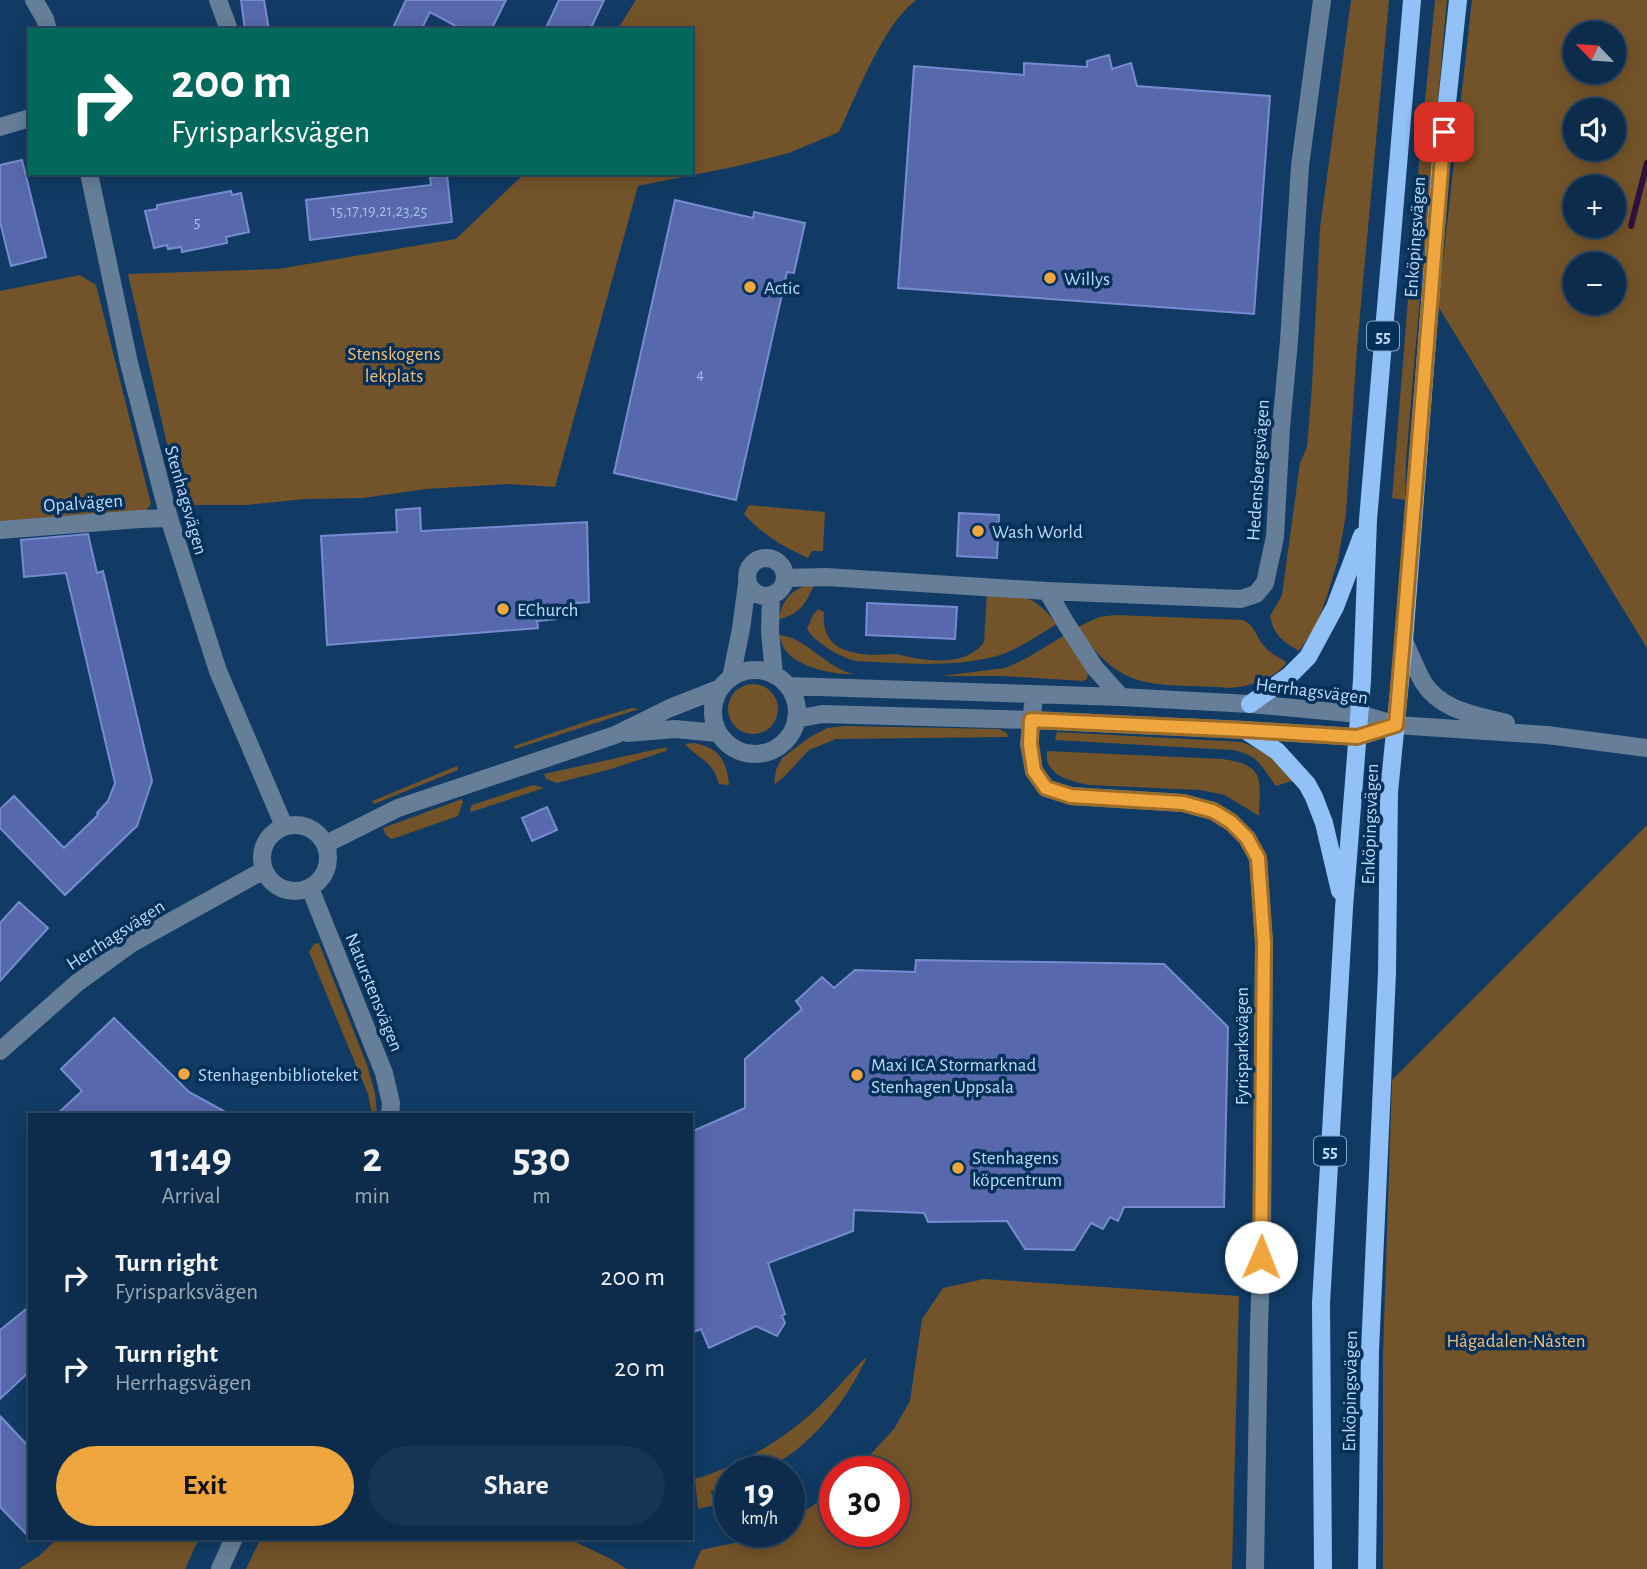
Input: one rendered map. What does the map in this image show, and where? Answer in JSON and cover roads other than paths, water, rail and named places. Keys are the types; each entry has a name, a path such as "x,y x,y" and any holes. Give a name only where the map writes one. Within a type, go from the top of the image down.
{"main road":[{"name":"Enköpingsvägen","path":"1323,1569 1321,1303 1343,908 1359,714 1368,520 1412,0"},
{"name":"Enköpingsvägen","path":"1367,1569 1370,1351 1387,973 1390,792 1441,159 1458,0"},
{"path":"1250,704 1289,676 1308,657 1335,607 1368,520"},
{"path":"1245,730 1277,751 1307,784 1324,823 1343,908"}],"street":[{"path":"34,0 47,28"},
{"path":"218,0 228,28"},
{"name":"Hedensbergsvägen","path":"785,578 838,577 1047,591 1241,599 1255,594 1265,583 1275,537 1300,166 1322,0"},
{"path":"0,127 28,119"},
{"name":"Stenhagsvägen","path":"89,175 129,363 169,518 218,671 284,826"},
{"name":"Opalvägen","path":"0,530 169,518"},
{"path":"326,844 398,808 615,735 726,683 740,673 755,670 774,675 788,686 795,700 796,719 785,742 779,747 752,755 738,751 718,733 713,715 715,700 726,683 741,629 749,568 753,562 762,558 776,561 784,571 782,588 771,596 755,594 747,584"},
{"path":"1047,591 1096,668 1121,697"},
{"path":"771,596 770,631 774,675"},
{"path":"1404,641 1424,684 1445,704 1453,709 1547,734"},
{"name":"Herrhagsvägen","path":"788,686 1250,704 1359,714 1396,725"},
{"name":"Fyrisparksvägen","path":"1034,695 1030,744 1034,771 1046,788 1071,796 1183,803 1213,811 1231,822 1247,838 1258,858 1264,943 1262,1238 1255,1569"},
{"name":"Herrhagsvägen","path":"796,719 822,714 1031,720 1357,737 1396,725"},
{"path":"1396,725 1547,734 1647,748"},
{"path":"615,735 675,729 718,733"},
{"path":"304,825 321,835 326,844 329,856 327,869 320,880 310,888 288,891 270,879 264,870 263,849 275,831 284,826 304,825"},
{"name":"Herrhagsvägen","path":"0,1051 76,983 132,943 264,870"},
{"name":"Naturstensvägen","path":"310,888 384,1073 391,1103 390,1113"},
{"path":"219,1569 233,1540"}],"waterway":[{"path":"1631,226 1647,163"}],"place":[{"name":"Willys","path":"1050,278"},
{"name":"Actic","path":"750,287"},
{"name":"Wash World","path":"978,531"},
{"name":"EChurch","path":"503,609"},
{"name":"Stenhagenbiblioteket","path":"184,1074"},
{"name":"Maxi ICA Stormarknad Stenhagen Uppsala","path":"857,1075"},
{"name":"Stenhagens köpcentrum","path":"958,1168"}],"park label":[{"name":"Stenskogens lekplats","path":"394,364"},
{"name":"Hågadalen-Nåsten","path":"1516,1340"}]}
